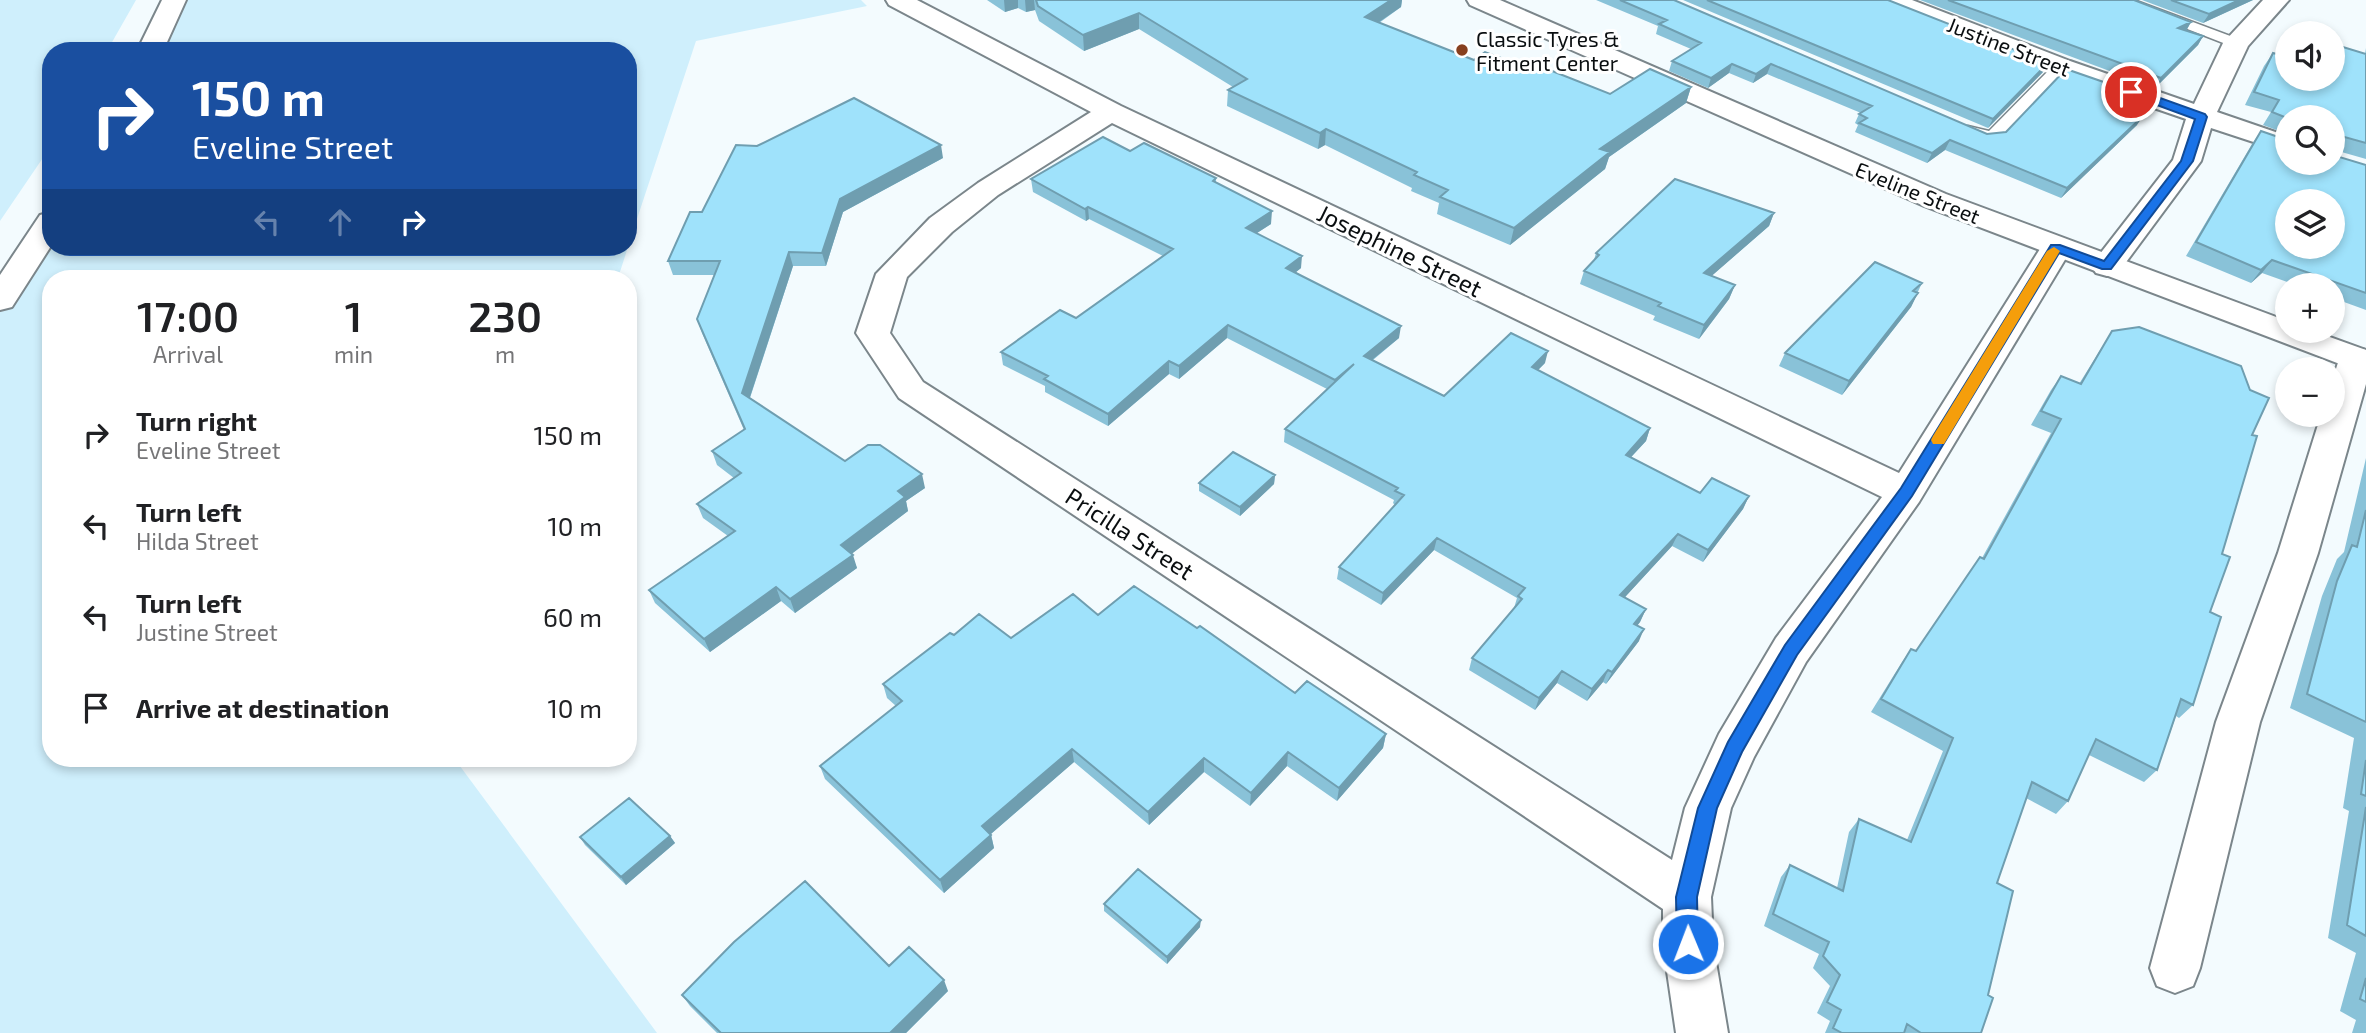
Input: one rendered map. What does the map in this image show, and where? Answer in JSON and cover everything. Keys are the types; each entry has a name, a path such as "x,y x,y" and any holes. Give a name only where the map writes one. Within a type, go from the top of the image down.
{"street":[{"path":"154,42 174,0"},
{"name":"Josephine Street","path":"898,0 1111,112 1906,492"},
{"name":"Eveline Street","path":"1479,0 1802,144 2056,248 2361,361"},
{"name":"Justine Street","path":"1890,0 2061,67 2275,141"},
{"path":"2106,266 2187,161 2201,117 2236,43 2277,0"},
{"name":"Pricilla Street","path":"1111,112 988,189 941,225 892,274 873,333 911,390 1686,897"},
{"path":"0,300 42,235"},
{"path":"1702,1033 1688,944 1686,897 1708,808 1735,748 1791,650 1906,492 2056,248"},
{"path":"2175,968 2238,722 2298,553 2361,361"}],"lane":[{"path":"2120,0 2236,43"},
{"path":"1953,125 1978,135 1993,136 2061,67"}],"shaded area":[{"path":"0,0 136,0 112,42 42,42 42,159 0,221"},
{"path":"174,0 861,0 867,6 696,41 637,219 637,42 154,42"},
{"path":"42,235 42,256 625,256 621,270 42,270 42,767 461,767 657,1033 0,1033 0,300"}],"building":[{"path":"1036,0 1391,0 1365,17 1474,60 1485,52 1537,71 1542,67 1610,94 1650,69 1691,87 1600,149 1610,152 1514,228 1440,197 1448,190 1414,175 1417,172 1326,129 1320,133 1228,90 1247,79 1139,13 1083,35 1038,6"},
{"path":"1620,0 1674,0 1987,134 2006,132 2066,69 2144,96 2129,110 2143,116 2067,188 1950,140 1932,153 1859,123 1867,118 1859,114 1872,106 1771,64 1756,74 1732,64 1711,78 1672,61 1701,43 1659,24 1667,20"},
{"path":"1707,0 1888,0 2048,63 1993,119"},
{"path":"1948,0 2134,0 2191,22 2178,28 2203,36 2161,78"},
{"path":"2171,0 2239,0 2209,14"},
{"path":"2345,48 2366,54 2366,143 2345,137 2345,105 2276,105 2279,100 2254,92 2273,53 2275,91 2345,91"},
{"path":"854,98 941,145 840,199 822,253 789,252 742,393 845,461 868,445 880,445 922,474 898,491 905,497 841,545 853,555 790,599 776,587 704,639 649,590 735,531 697,504 741,473 712,451 745,429 697,319 720,261 668,261 690,212 702,212 736,145 757,146"},
{"path":"2261,131 2275,136 2275,175 2345,175 2345,159 2366,165 2366,293 2345,286 2345,273 2309,273 2272,260 2261,270 2196,242"},
{"path":"1103,137 1130,151 1144,143 1216,178 1213,181 1272,211 1246,228 1302,256 1286,268 1401,326 1364,356 1444,396 1511,333 1548,351 1532,367 1650,428 1626,455 1700,493 1712,478 1749,496 1708,550 1678,534 1620,595 1646,609 1634,624 1644,629 1612,672 1608,670 1592,689 1562,671 1539,698 1472,658 1522,599 1518,596 1525,588 1437,538 1383,593 1339,567 1404,495 1395,491 1398,488 1285,429 1354,364 1335,380 1228,325 1179,366 1169,361 1108,414 1044,379 1048,376 1001,352 1060,310 1076,318 1173,249 1088,207 1085,209 1031,179"},
{"path":"1675,179 1774,213 1704,273 1735,285 1704,325 1658,306 1661,303 1584,271 1599,255 1596,253"},
{"path":"1875,262 1922,283 1913,291 1918,293 1849,381 1785,353"},
{"path":"2139,327 2241,366 2250,390 2269,398 2252,435 2257,436 2222,554 2230,557 2210,612 2221,617 2193,705 2181,699 2157,770 2096,739 2068,801 2032,782 1997,883 2013,891 1988,995 1993,998 1981,1033 1921,1033 1907,1024 1904,1033 1842,1033 1833,1028 1841,1010 1827,1002 1840,975 1823,956 1829,942 1773,914 1790,865 1843,891 1859,819 1911,842 1953,738 1881,699 1911,649 1916,651 1980,557 1984,559 2061,419 2041,411 2061,376 2081,384 2112,331"},
{"path":"1233,452 1275,475 1240,507 1199,483"},
{"path":"2366,510 2366,722 2307,694 2337,581 2352,545 2357,547"},
{"path":"1134,586 1197,628 1200,626 1295,693 1307,681 1386,734 1339,788 1288,752 1251,793 1204,758 1148,812 1072,749 982,826 991,835 940,880 820,766 902,701 883,684 950,633 954,635 979,614 1011,638 1073,594 1098,615"},
{"path":"2366,760 2366,796 2361,794"},
{"path":"629,798 670,836 621,877 580,837"},
{"path":"2366,807 2366,936 2347,925"},
{"path":"1138,869 1201,920 1167,957 1104,904"},
{"path":"805,881 889,966 909,947 944,980 890,1033 721,1033 682,995 734,942"},
{"path":"2366,978 2366,1002 2360,999"}],"slow traffic":[{"path":"1938,440 2054,251"}],"place":[{"name":"Classic Tyres & Fitment Center","path":"1462,50"}],"route":[{"path":"1688,944 1686,897 1708,808 1735,748 1791,650 1906,492 2056,248 2106,266 2187,161 2201,117 2131,92"}]}
